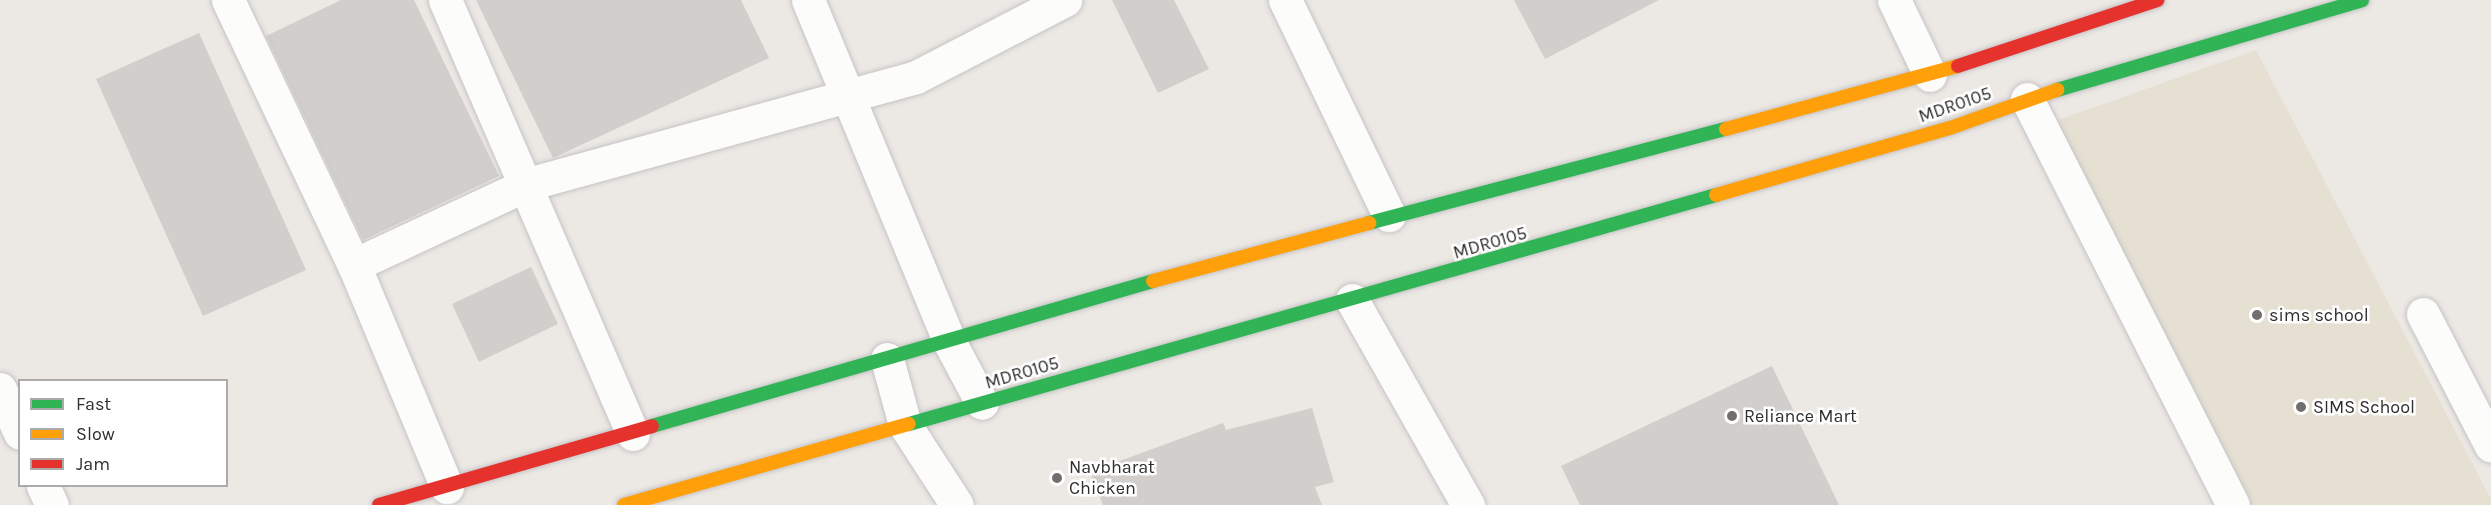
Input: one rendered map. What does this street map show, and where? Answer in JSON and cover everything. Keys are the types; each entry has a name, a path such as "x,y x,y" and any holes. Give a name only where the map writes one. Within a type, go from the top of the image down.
{"main road":[{"name":"MDR0105","path":"379,505 633,434 1389,215 1930,75 2157,0"},
{"name":"MDR0105","path":"624,505 675,498 905,424 1352,300 1950,128 2027,99 2362,0"}],"street":[{"path":"229,0 354,265 447,487"},
{"path":"445,0 528,184 633,434"},
{"path":"808,0 949,341 982,403"},
{"path":"354,265 528,184 916,77 1065,0"},
{"path":"1285,0 1389,215"},
{"path":"1894,0 1930,75"},
{"path":"2027,99 2233,505"},
{"path":"1352,300 1468,505"},
{"path":"2423,314 2491,446"},
{"path":"887,359 905,424 957,505"},
{"path":"0,389 18,429"},
{"path":"43,487 52,505"}],"shaded area":[{"name":"sims school","path":"2256,50 2491,499 2491,505 2214,505 2027,131"}],"building":[{"path":"341,0 414,0 499,176 363,240 266,36"},
{"path":"476,0 741,0 769,58 553,158"},
{"path":"1112,0 1174,0 1209,69 1158,93"},
{"path":"1514,0 1659,0 1545,59"},
{"path":"199,33 306,270 203,316 96,79"},
{"path":"531,267 558,324 479,362 452,304"},
{"name":"Reliance Mart","path":"1772,366 1839,505 1580,505 1561,466"},
{"path":"1312,408 1334,482 1315,487 1322,505 1103,505 1090,472 1223,423 1226,430"}],"traffic: fast":[{"path":"2057,90 2362,0"},
{"path":"1369,223 1726,129"},
{"path":"909,424 1716,195"},
{"path":"652,426 1153,281"}],"traffic: slow":[{"path":"1726,129 1958,66"},
{"path":"1716,195 1950,128 2057,90"},
{"path":"1153,281 1369,223"},
{"path":"624,505 909,424"}],"traffic: jam":[{"path":"1958,66 2157,0"},
{"path":"379,505 652,426"}],"place":[{"name":"sims school","path":"2257,315"},
{"name":"SIMS School","path":"2301,407"},
{"name":"Reliance Mart","path":"1732,416"},
{"name":"Navbharat Chicken","path":"1057,478"}]}
